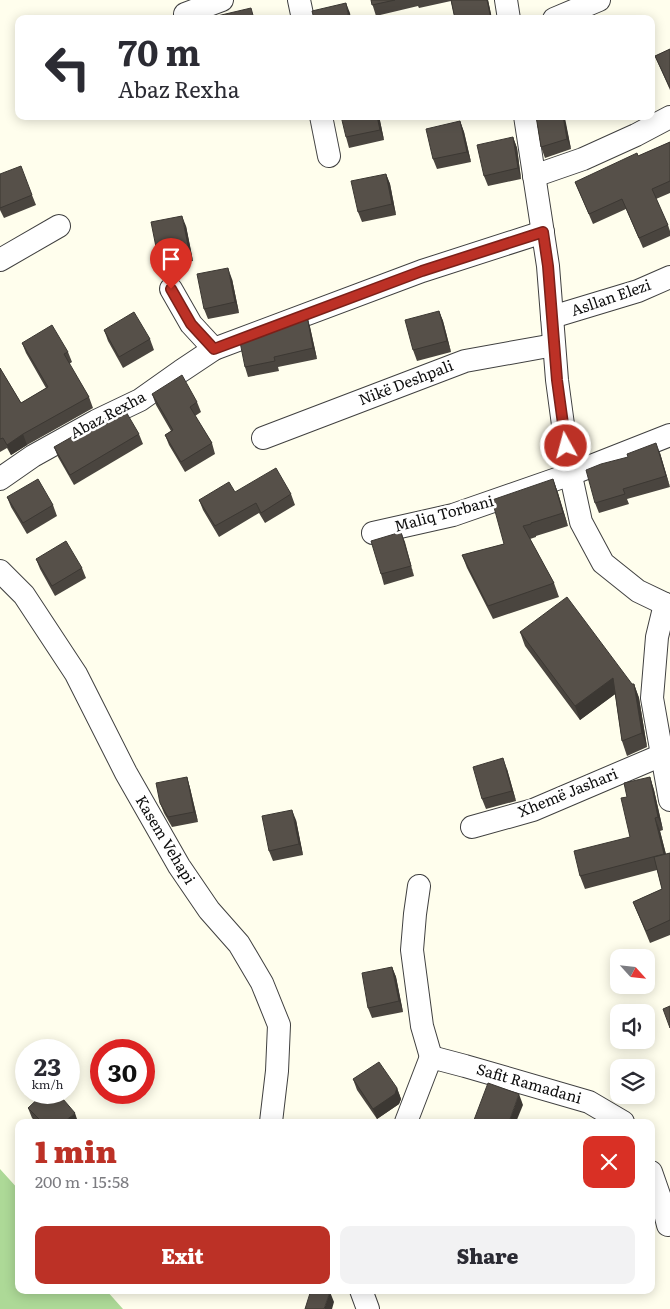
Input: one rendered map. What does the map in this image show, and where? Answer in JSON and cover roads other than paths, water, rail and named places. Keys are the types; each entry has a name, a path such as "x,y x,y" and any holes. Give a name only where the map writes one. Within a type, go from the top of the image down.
{"street":[{"path":"185,14 222,0"},
{"path":"299,0 302,15"},
{"path":"506,0 508,15"},
{"path":"563,15 599,0"},
{"path":"534,176 583,159 670,118"},
{"path":"322,120 328,156"},
{"path":"526,120 548,266 557,380 568,462 581,522 603,563 638,591 668,602 657,637 652,698 670,800"},
{"path":"0,260 59,226"},
{"name":"Abaz Rexha","path":"0,479 33,456 96,421 140,400 214,349 422,271 543,232"},
{"name":"Asllan Elezi","path":"552,318 638,291 670,277"},
{"path":"171,289 191,324 214,349"},
{"name":"Nikë Deshpali","path":"263,438 465,361 554,345"},
{"name":"Maliq Torbani","path":"373,533 453,515 571,474 670,435"},
{"name":"Kasem Vehapi","path":"0,571 24,595 76,674 126,772 179,866 209,910 239,944 262,983 279,1025 277,1071 271,1119"},
{"name":"Xhemë Jashari","path":"472,827 532,810 662,754"},
{"path":"407,1119 431,1057 422,1026 412,950 419,886"},
{"name":"Safit Ramadani","path":"431,1057 589,1102 618,1119"},
{"path":"655,1190 663,1225"},
{"path":"362,1294 368,1309"}]}
